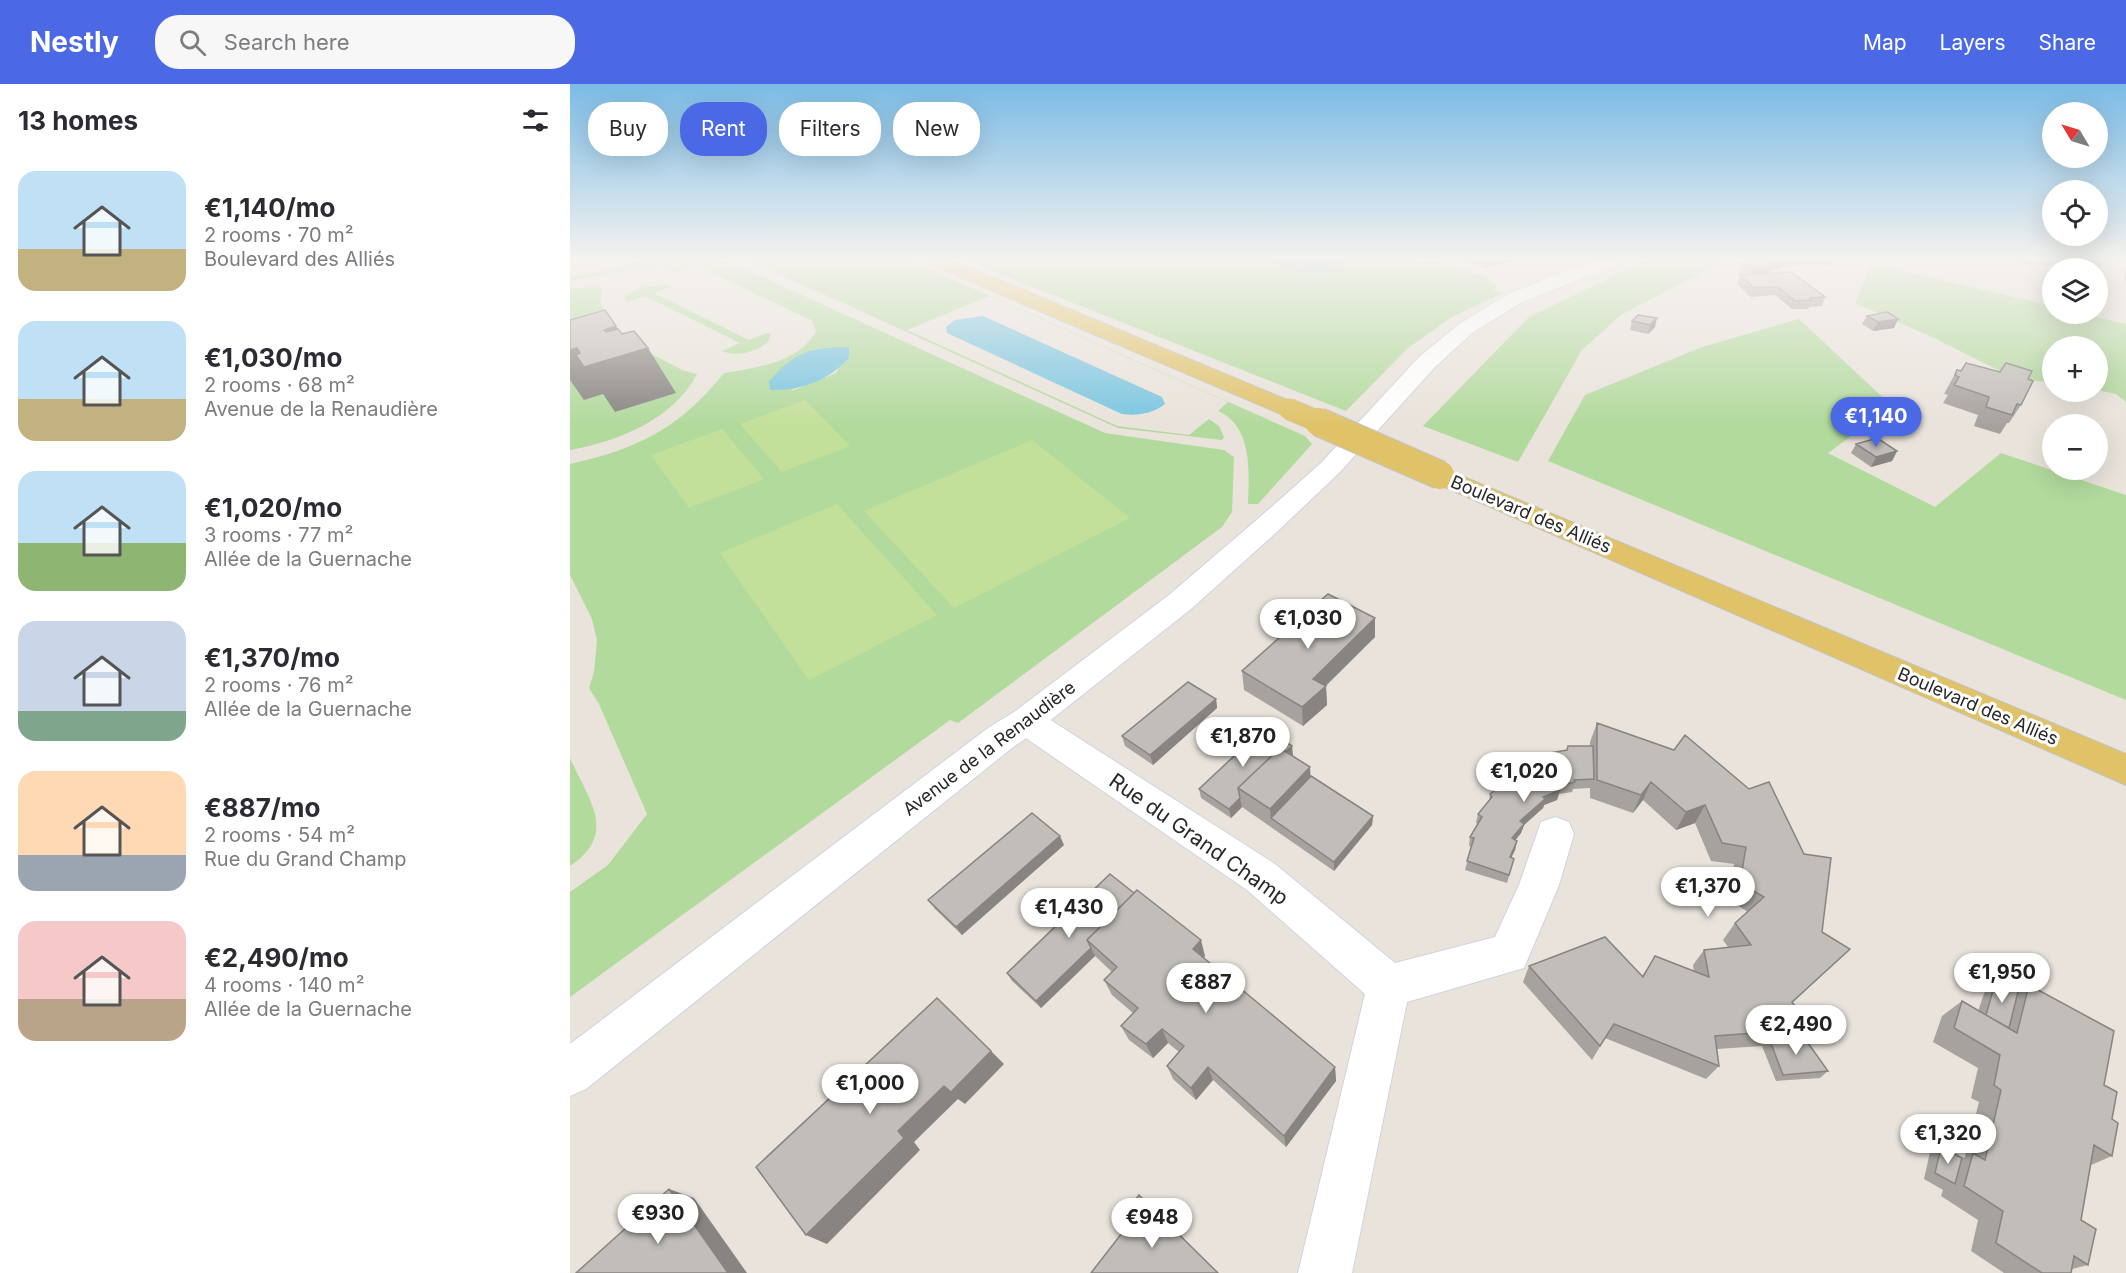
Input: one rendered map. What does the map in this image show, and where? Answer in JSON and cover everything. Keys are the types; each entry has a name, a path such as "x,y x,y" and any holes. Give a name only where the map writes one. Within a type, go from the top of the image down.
{"main road":[{"name":"Boulevard des Alliés","path":"1067,315 2126,770"}],"street":[{"name":"Avenue de la Renaudière","path":"570,1073 1000,738 1026,721 1180,602 1330,468 1427,362 1466,329 1487,315"},
{"name":"Rue du Grand Champ","path":"1026,721 1262,877 1389,986"},
{"path":"1325,1273 1389,986 1509,954 1539,885 1555,834"}],"green space":[{"path":"570,315 594,315 585,319 682,370 697,374 687,390 659,416 625,434 570,450 570,373 608,393 615,412 676,392 570,353"},
{"path":"684,315 699,315 749,340 770,334 769,341 759,348 734,354 722,351 740,343"},
{"path":"801,315 847,315 1105,433 1224,450 1234,457 1232,512 1222,527 958,723 950,720 570,997 570,892 608,865 647,814 599,704 589,688 594,672 597,640 592,619 570,575 570,464 617,451 656,434 691,408 724,373 763,366 788,357 808,342 816,331 811,320","holes":["831,348 849,348 836,373 791,391"]},
{"path":"870,315 942,315 907,330 1117,426 1189,435 1209,419 1219,426 1224,437 1222,440 1118,428"},
{"path":"1033,315 1305,436 1312,444 1258,504 1248,504 1248,465 1243,439 1238,428 1218,411 1228,402"},
{"path":"1105,315 1455,315 1408,348 1346,411"},
{"path":"1620,315 1582,350 1518,462 1423,426 1529,317"},
{"path":"1883,315 2042,315 2042,324 2108,324 2108,320 2126,324 2126,402 2116,394 2108,392 2108,336 2042,336 2042,381 2018,380"},
{"path":"1799,319 1892,406 1828,453 1935,507 2001,453 2042,467 2042,480 2081,480 2126,495 2126,700 1548,461 1585,395 1702,347"},
{"path":"805,400 850,446 782,472 740,424"},
{"path":"722,429 764,479 689,508 651,455"},
{"path":"1032,440 1130,518 954,608 864,511"},
{"path":"837,504 937,615 809,680 720,553"},
{"path":"570,758 591,802 596,829 593,841 585,854 570,866"}],"water":[{"path":"983,316 1162,397 1165,404 1144,414 1122,414 947,333 946,327 955,320"},
{"path":"849,347 849,358 823,378 792,389 770,390 769,381 796,357 813,350"}],"building":[{"path":"586,315 609,315 616,326 604,330 606,332 618,329 622,334 634,331 648,348 584,367 576,355 580,353 577,348 570,350 570,320"},
{"path":"1638,315 1657,318 1650,325 1632,321"},
{"path":"1892,315 1898,319 1878,322 1867,316"},
{"path":"1966,363 2000,372 2006,363 2032,371 2028,379 2033,381 2021,405 2017,404 2012,415 1986,407 1989,397 1954,385 1959,377 1955,375 1957,370 1961,371"},
{"path":"1877,438 1897,451 1876,457 1856,444"},
{"path":"1328,594 1375,618 1313,679 1326,686 1302,707 1242,671"},
{"path":"1188,682 1216,699 1150,755 1122,736"},
{"path":"1597,723 1674,750 1685,735 1749,789 1769,782 1804,854 1831,858 1822,932 1850,949 1792,1002 1811,1029 1715,1036 1719,1066 1614,1024 1600,1046 1529,966 1605,937 1643,977 1655,956 1709,977 1704,950 1751,945 1735,923 1764,897 1740,883 1746,847 1722,843 1705,805 1686,812 1651,782 1641,795 1597,780"},
{"path":"1264,728 1292,746 1286,752 1280,748 1238,788 1240,798 1229,809 1199,789"},
{"path":"1568,746 1593,746 1594,779 1574,780 1575,782 1558,786 1560,790 1543,797 1545,799 1520,821 1524,824 1512,838 1517,841 1510,857 1514,859 1509,875 1467,861 1474,838 1470,837 1482,817 1478,814 1492,797 1490,794 1508,781 1505,778 1526,769 1523,764 1545,757 1544,754 1567,750"},
{"path":"1280,748 1310,767 1270,809 1238,788"},
{"path":"1311,776 1373,816 1334,862 1271,818"},
{"path":"1032,813 1060,836 956,927 928,900"},
{"path":"1110,874 1134,893 1087,940 1091,948 1036,1001 1007,973"},
{"path":"1137,890 1201,940 1193,949 1335,1067 1284,1136 1208,1067 1191,1088 1167,1066 1184,1046 1162,1029 1146,1044 1121,1026 1138,1008 1104,980 1117,967 1087,940"},
{"path":"1996,980 2018,992 2009,1028 1986,1015"},
{"path":"2029,985 2114,1031 2104,1085 2117,1092 2112,1119 2118,1123 2112,1156 2094,1145 2081,1220 2096,1229 2088,1265 2074,1256 2071,1273 2042,1273 1996,1243 2003,1211 1964,1186 1973,1153 1985,1160 2001,1090 1994,1085 2000,1055 1954,1028 1962,1001 2017,1033"},
{"path":"937,998 991,1051 951,1092 944,1086 898,1131 904,1138 806,1235 756,1167"},
{"path":"1803,1036 1828,1071 1783,1075 1769,1038"},
{"path":"1941,1147 1962,1158 1955,1184 1935,1173"},
{"path":"669,1189 728,1273 576,1273"},
{"path":"1139,1195 1146,1202 1136,1215 1129,1208"},
{"path":"1146,1202 1218,1273 1091,1273"}]}
